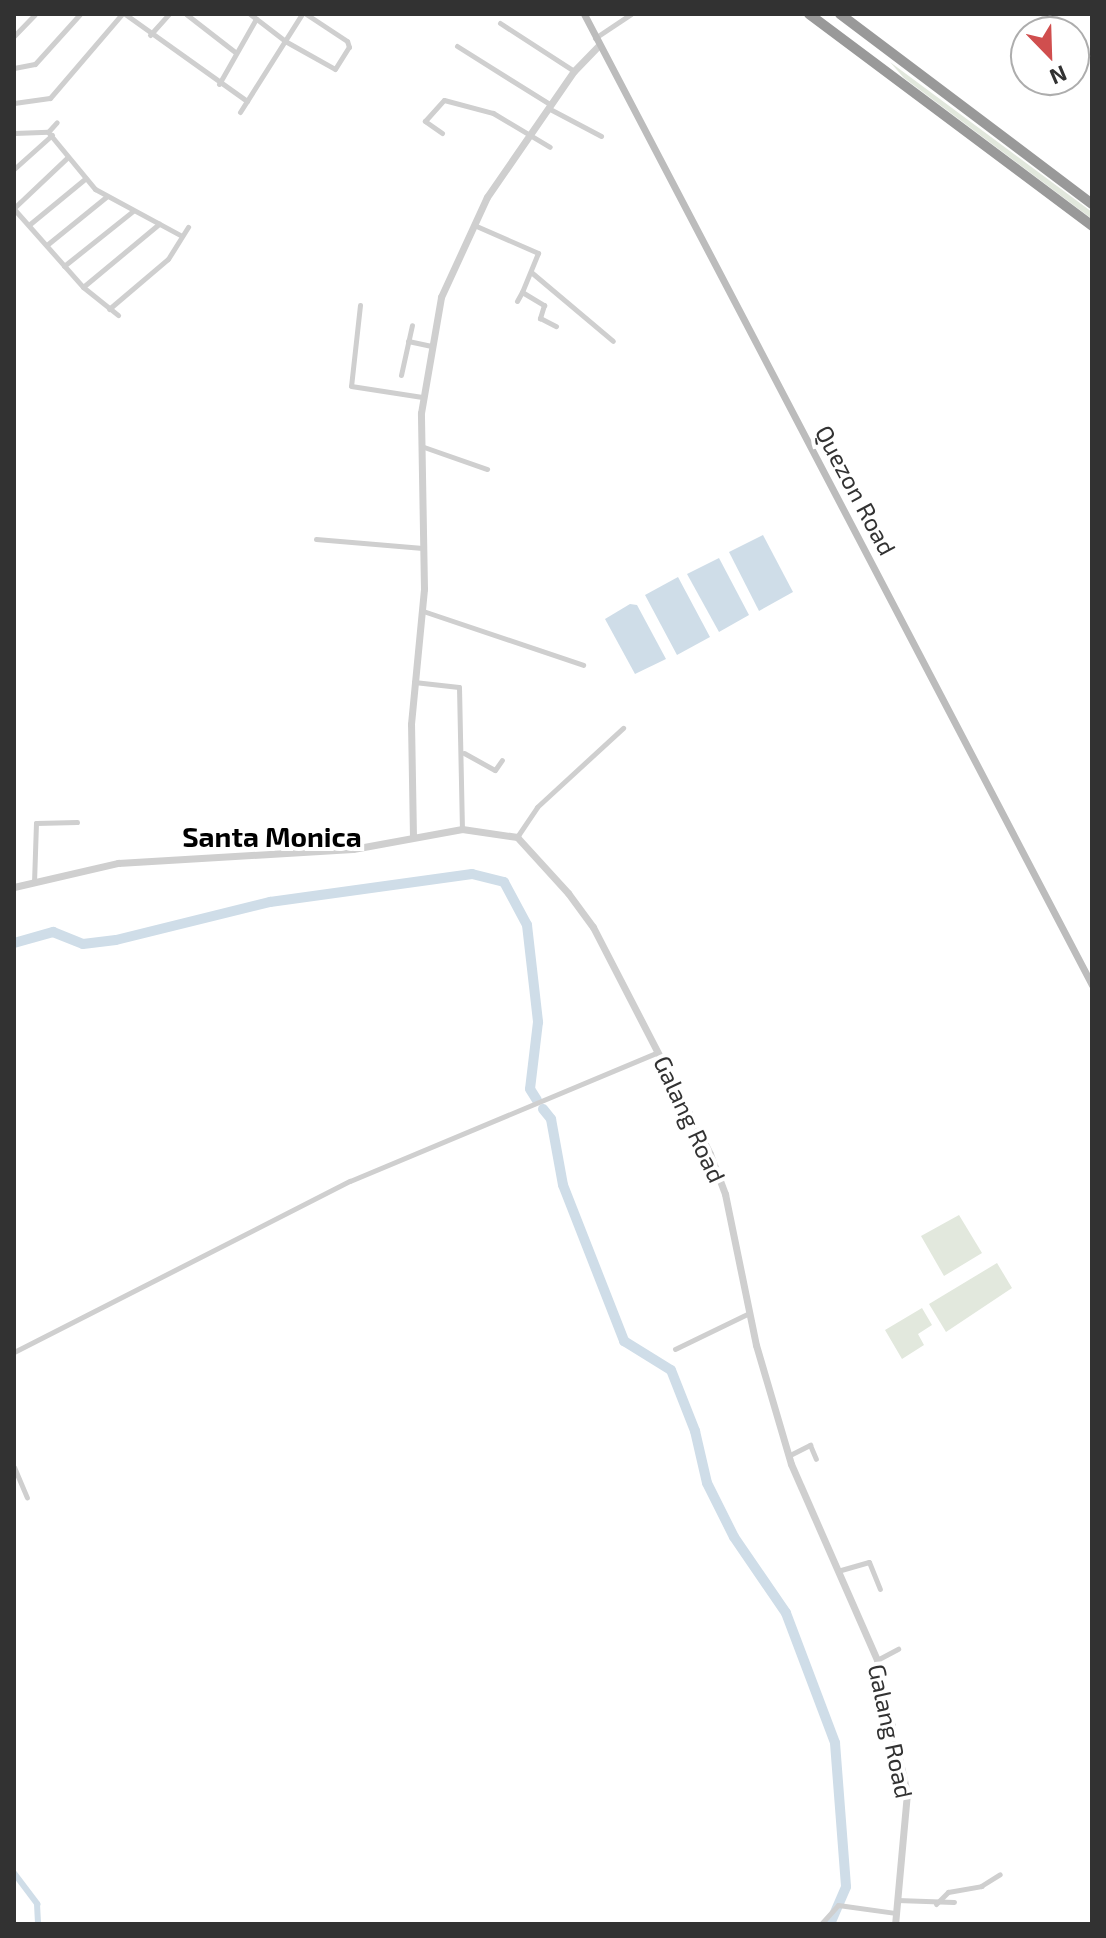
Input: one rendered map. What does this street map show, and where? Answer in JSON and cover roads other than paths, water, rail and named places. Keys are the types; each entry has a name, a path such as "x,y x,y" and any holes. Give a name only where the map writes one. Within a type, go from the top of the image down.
{"highway":[{"path":"809,14 1092,226"},
{"path":"840,14 1092,204"},
{"path":"847,14 925,80"}],"main road":[{"name":"Quezon Road","path":"584,14 1092,985"}],"street":[{"path":"14,36 35,14"},
{"path":"14,68 35,64 80,14"},
{"path":"14,103 50,98 124,14 247,101"},
{"path":"150,35 169,14"},
{"path":"186,14 235,52"},
{"path":"240,112 285,41 304,14 349,44 335,69 285,41 250,14"},
{"path":"413,837 413,682 423,611 422,397 441,297 473,225 529,135 597,42 631,14"},
{"path":"219,84 256,19"},
{"path":"500,23 574,71"},
{"path":"457,46 550,107 601,136"},
{"path":"442,133 425,121 444,100 493,113 550,147"},
{"path":"14,169 57,122"},
{"path":"14,133 50,133"},
{"path":"50,133 86,178 106,197 180,235"},
{"path":"68,157 14,208 83,287 118,315"},
{"path":"30,224 86,178"},
{"path":"47,244 106,197"},
{"path":"64,266 133,211"},
{"path":"83,287 159,224"},
{"path":"473,225 538,253 517,301"},
{"path":"109,309 168,259 180,235 188,227"},
{"path":"531,272 613,341"},
{"path":"522,292 544,305 540,318 556,326"},
{"path":"360,305 351,386 422,397"},
{"path":"401,375 412,325"},
{"path":"408,341 431,346"},
{"path":"420,445 487,469"},
{"path":"316,539 424,548"},
{"path":"423,611 583,665"},
{"path":"413,682 459,687 463,753 462,829"},
{"path":"14,887 118,863 353,849 462,829 517,837 537,807 623,728"},
{"path":"463,753 495,770 502,760"},
{"path":"34,884 36,823 77,822"},
{"name":"Galang Road","path":"517,837 593,927 659,1052 725,1194 750,1313 788,1456 841,1570 877,1660 907,1793 895,1924"},
{"path":"14,1352 350,1181 659,1052"},
{"path":"675,1349 750,1313"},
{"path":"788,1456 810,1445 816,1459"},
{"path":"14,1467 27,1497"},
{"path":"841,1570 869,1562 880,1589"},
{"path":"877,1660 898,1649"},
{"path":"936,1904 948,1892 981,1886 1000,1874"},
{"path":"897,1900 936,1904 954,1902"},
{"path":"821,1924 838,1905 896,1913"}],"waterway":[{"path":"14,943 53,932 83,944 116,940 270,902 472,874 504,882 527,925 538,1022 530,1089 537,1100"},
{"path":"543,1109 551,1119 563,1185 624,1341 671,1370 695,1431 707,1483 734,1537 786,1613 835,1743 846,1887 830,1924"},
{"path":"14,1873 37,1904 38,1924"}],"district":[{"name":"Santa Monica","path":"272,836"}]}
